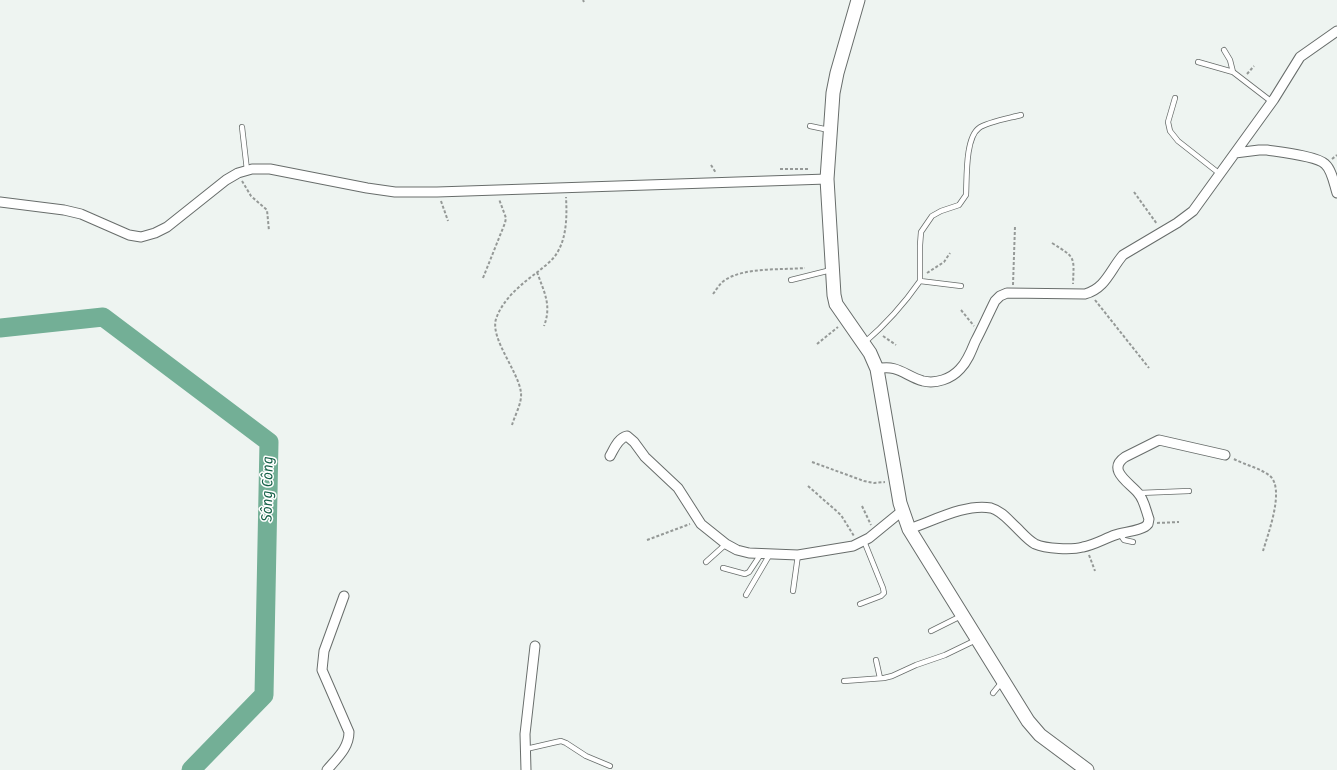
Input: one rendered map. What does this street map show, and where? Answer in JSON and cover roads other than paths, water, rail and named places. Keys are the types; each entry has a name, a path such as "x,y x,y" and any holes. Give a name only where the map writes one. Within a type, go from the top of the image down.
{"main road":[{"path":"858,0 836,74 830,131 828,174 834,295 836,304 870,354 877,369 896,482 902,512 909,530 1028,721 1040,734 1087,770"}],"street":[{"path":"877,369 886,367 894,368 924,381 937,382 948,378 959,370 966,360 995,301 1000,296 1006,294 1072,294 1094,291 1102,284 1123,255 1182,220 1193,210 1272,102 1300,57 1337,31"},
{"path":"1235,153 1267,150 1318,159 1326,164 1330,171 1337,193"},
{"path":"0,202 64,210 81,214 129,235 141,237 155,233 167,227 226,180 238,173 252,169 270,169 395,192 566,188 828,174"},
{"path":"610,456 620,439 627,436 630,438 645,457 678,488 698,521 726,544 737,550 749,553 798,555 852,546 875,533 902,512"},
{"path":"909,530 959,511 979,508 992,509 1001,513 1029,540 1036,544 1046,547 1077,549 1120,534 1144,528 1148,524 1148,519 1139,494 1120,475 1118,466 1120,460 1125,456 1142,450 1156,441 1163,440 1225,455"},
{"path":"327,770 349,740 349,732 322,670 324,651 344,596"},
{"path":"526,770 525,734 535,646"}],"lane":[{"path":"1224,50 1230,60 1233,72"},
{"path":"1198,62 1233,72 1272,102"},
{"path":"1176,98 1168,122 1170,131 1178,141 1220,174"},
{"path":"863,343 877,332 910,296 920,278 921,232 932,216 959,205 963,201 966,195 969,149 974,134 979,128 1020,115"},
{"path":"810,126 830,131"},
{"path":"242,127 247,170"},
{"path":"791,280 833,270"},
{"path":"920,278 961,286"},
{"path":"1139,494 1189,491"},
{"path":"1120,534 1124,540 1133,542"},
{"path":"860,604 881,596 884,593 861,542"},
{"path":"706,562 726,544"},
{"path":"723,568 745,574 749,572 766,554"},
{"path":"746,595 766,554"},
{"path":"792,591 798,555"},
{"path":"931,631 963,616"},
{"path":"844,681 892,676 916,665 934,660 977,639"},
{"path":"876,660 880,678"},
{"path":"993,692 1003,681"},
{"path":"526,749 552,743 566,742 586,756 610,766"}],"waterway":[{"name":"Sông Công","path":"0,328 103,317 269,442 264,695 191,770"}]}
